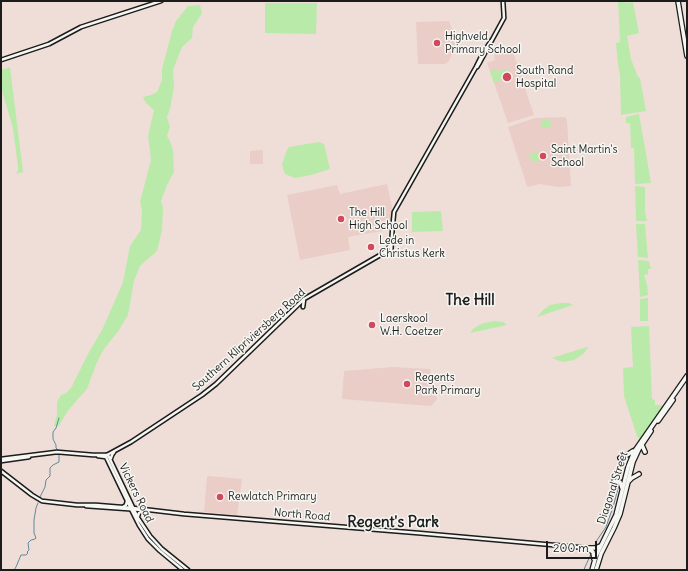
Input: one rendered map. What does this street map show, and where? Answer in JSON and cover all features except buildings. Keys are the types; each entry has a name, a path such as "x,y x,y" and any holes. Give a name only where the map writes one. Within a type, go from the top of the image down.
{"main road":[{"path":"679,1 687,48"},
{"path":"679,1 687,56"},
{"name":"Diagonal Street","path":"596,570 601,545 616,515 628,467 635,449 687,376"},
{"name":"Diagonal Street","path":"592,570 594,560 618,519 633,462 642,445 687,379"},
{"path":"642,445 645,452"},
{"path":"620,458 635,449"},
{"path":"627,484 631,479 639,474"},
{"path":"614,481 620,482 623,489"},
{"path":"587,548 596,548 601,545"},
{"path":"587,548 593,552 594,560"}],"street":[{"path":"1,60 49,44 81,26 161,1"},
{"name":"Southern Klipriviersberg Road","path":"382,254 391,253 394,212 504,18 503,1"},
{"name":"Southern Klipriviersberg Road","path":"479,62 491,41"},
{"path":"481,47 486,48"},
{"path":"479,62 484,62"},
{"name":"Southern Klipriviersberg Road","path":"1,460 57,453 107,456 158,425 209,390 304,299 382,254 388,249 391,243"},
{"path":"294,308 301,308 304,299"},
{"path":"111,460 114,452"},
{"name":"Vickers Road","path":"107,456 111,460 142,530 152,543 183,570"},
{"name":"Vickers Road","path":"107,456 127,501 150,536 157,544 188,570"},
{"name":"North Road","path":"1,471 42,501 169,512"},
{"path":"123,507 126,505 127,501"},
{"name":"North Road","path":"77,504 587,548 599,553"},
{"path":"138,518 139,513 144,510"}],"shaded area":[{"name":"Highveld Primary School","path":"449,21 458,45 448,62 445,64 418,64 416,23"},
{"name":"South Rand Hospital","path":"511,46 534,115 508,123 487,63 495,60 494,56 499,48 501,49"},
{"name":"Saint Martin's School","path":"565,117 567,120 571,186 558,187 540,184 528,187 508,127 535,118"},
{"path":"263,150 263,164 250,164 250,151"},
{"name":"The Hill High School","path":"387,184 392,207 390,230 352,236 348,238 350,250 300,260 287,195 337,185 340,194"},
{"name":"Regents Park Primary","path":"393,367 430,369 437,399 431,406 342,399 344,371"},
{"name":"Rewlatch Primary","path":"207,477 242,479 240,494 234,494 234,500 239,500 237,515 204,512"}],"green space":[{"path":"618,1 625,1 625,3 633,2 639,33 627,36 631,59 638,77 640,78 646,111 621,115 620,75 616,43 620,42"},
{"path":"265,3 317,3 316,34 265,33"},
{"path":"200,5 202,13 193,27 192,38 182,47 173,70 174,87 167,117 170,127 167,136 173,150 174,172 161,201 163,208 162,230 157,251 140,266 134,281 128,315 119,330 104,349 97,362 87,389 67,412 59,426 54,426 57,414 57,402 61,395 66,393 71,388 103,328 123,282 130,246 141,230 142,211 140,202 151,160 148,136 154,110 146,103 143,97 157,92 162,80 162,69 176,21 188,6"},
{"path":"10,67 23,172 16,174 18,167 13,129 1,88 1,70"},
{"path":"497,69 498,72 506,69 507,71 508,70 510,78 504,78 494,83 490,71"},
{"path":"639,114 651,183 635,184 634,148 631,148 630,123 626,123 626,117"},
{"path":"550,119 551,128 542,128 542,120"},
{"path":"319,142 324,144 330,169 295,178 285,174 282,164 289,147"},
{"path":"538,152 540,160 531,162 530,154"},
{"path":"635,186 645,187 645,212 647,221 636,221"},
{"path":"441,211 443,231 412,232 412,212"},
{"path":"636,224 645,224 648,258 638,257"},
{"path":"638,260 649,261 651,269 648,269 648,275 646,274 644,276 647,284 648,295 640,297"},
{"path":"648,298 648,321 640,321 640,299"},
{"path":"569,303 573,305 537,317 550,305"},
{"path":"495,321 503,322 507,325 470,333 479,325"},
{"path":"649,326 652,399 655,400 655,405 664,405 639,440 624,396 623,368 633,367 631,327"},
{"path":"587,347 588,348 583,354 574,360 564,362 552,358"}],"waterway":[{"path":"59,418 53,432 53,439 56,448 59,451"},
{"path":"40,497 45,487 46,480 50,476 50,468 59,462 59,455"},
{"path":"595,545 606,527 619,485"},
{"path":"14,570 21,555 26,555 28,553 28,543 36,538 34,533 34,520 38,503"},
{"path":"584,570 591,554"},
{"path":"286,570 293,570"}],"place":[{"name":"Highveld Primary School","path":"437,43"},
{"name":"South Rand Hospital","path":"507,77"},
{"name":"Saint Martin's School","path":"543,156"},
{"name":"The Hill High School","path":"341,219"},
{"name":"Lede in Christus Kerk","path":"371,247"},
{"name":"Laerskool W.H. Coetzer","path":"372,325"},
{"name":"Regents Park Primary","path":"407,384"},
{"name":"Rewlatch Primary","path":"220,497"}],"district":[{"name":"The Hill","path":"470,301"},
{"name":"Regent's Park","path":"393,523"}]}
